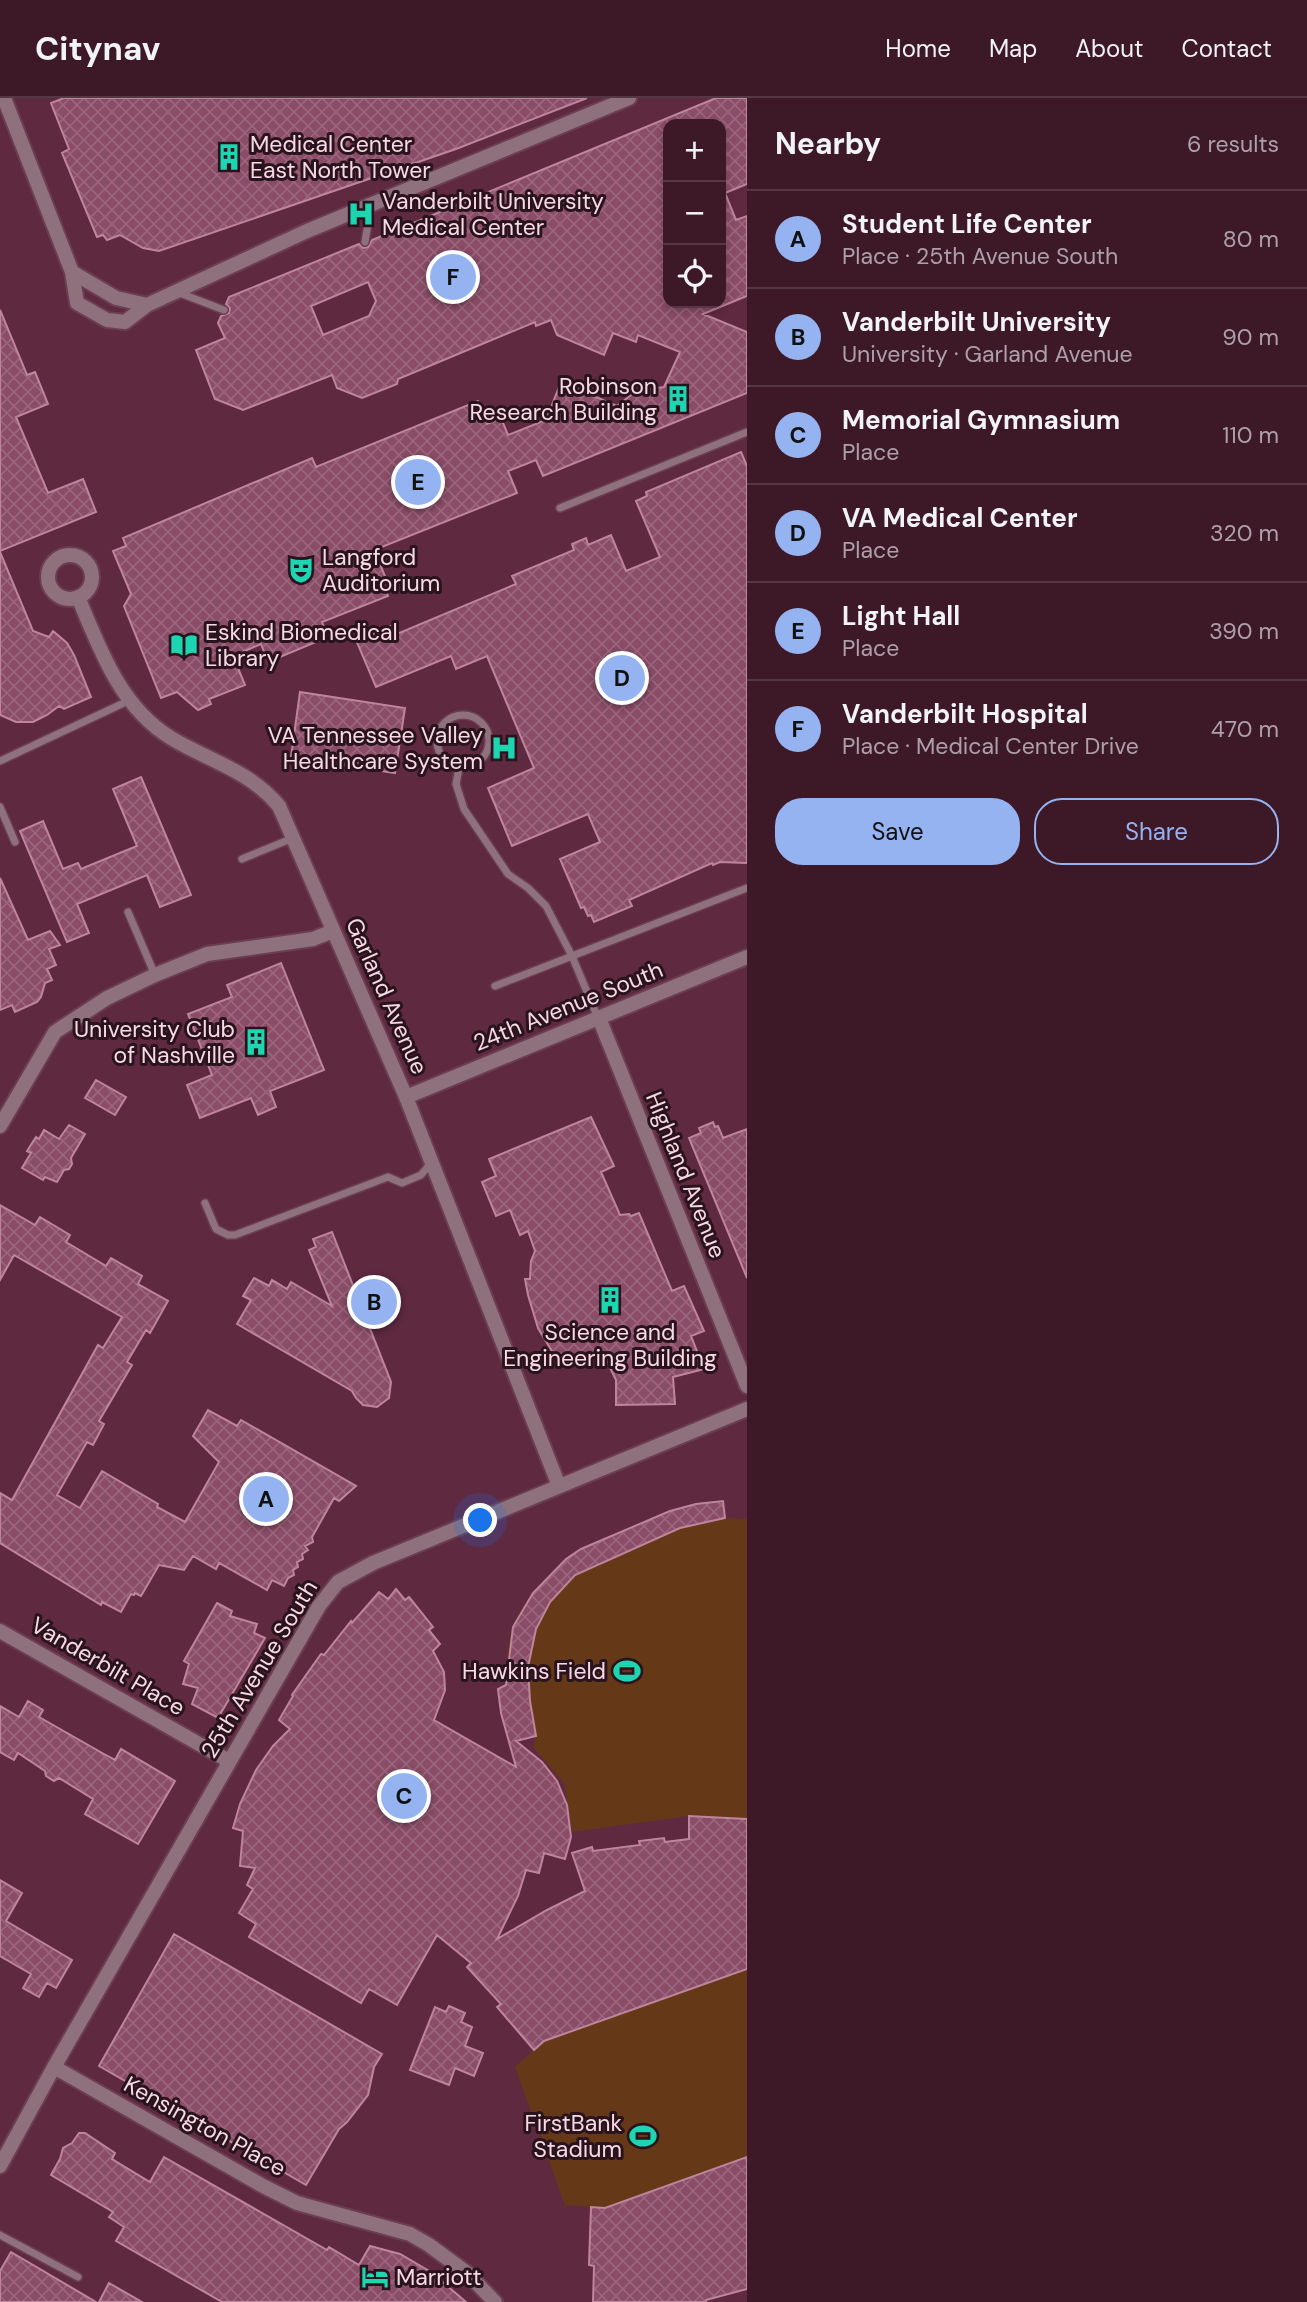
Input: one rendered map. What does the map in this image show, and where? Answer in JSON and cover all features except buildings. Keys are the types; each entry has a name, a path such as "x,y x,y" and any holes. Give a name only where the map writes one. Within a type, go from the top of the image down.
{"street":[{"path":"4,98 72,272 77,303 107,320 125,322 147,305 307,231 629,98"},
{"path":"72,272 116,298 147,305"},
{"name":"Garland Avenue","path":"78,597 102,653 128,701 169,737 250,778 266,790 279,806 406,1097 559,1486"},
{"path":"0,1126 55,1032 107,998 207,954 313,939 333,930"},
{"name":"24th Avenue South","path":"406,1097 747,957"},
{"name":"Highland Avenue","path":"599,1018 747,1386"},
{"name":"25th Avenue South","path":"0,2166 229,1761 319,1606 338,1582 373,1563 747,1409"},
{"name":"Vanderbilt Place","path":"0,1631 229,1761"},
{"name":"Kensington Place","path":"54,2067 297,2203 338,2212 420,2239 467,2273 495,2302"}],"lane":[{"path":"365,242 371,204"},
{"path":"176,292 224,310"},
{"path":"560,508 747,432"},
{"path":"0,761 128,701"},
{"path":"454,716 471,716 485,727 490,743 483,759 476,765 459,768 451,765 439,752 437,735 447,720 454,716"},
{"path":"459,768 456,784 464,809 508,874 528,888 546,906 572,956 599,1018"},
{"path":"0,807 15,842"},
{"path":"242,859 293,838"},
{"path":"495,986 747,888"},
{"path":"128,912 155,975"},
{"path":"205,1203 216,1229 228,1235 235,1235 388,1177 402,1183 421,1175 431,1163"},
{"path":"0,2235 78,2277"}],"shaded area":[{"path":"0,98 747,98 747,2302 0,2302"},
{"name":"Hawkins Field","path":"723,1501 725,1518 747,1519 747,1846 689,1816 572,1832 564,1783 533,1747 536,1736 509,1742 507,1653 518,1615 541,1583 581,1549 696,1504"},
{"name":"FirstBank Stadium","path":"747,1849 747,2289 706,2302 593,2302 594,2266 589,2265 591,2207 565,2205 515,2067 534,2050 497,2007 501,2004 467,1967 523,1924 595,1886"}],"place":[{"name":"Medical Center East North Tower","path":"229,157"},
{"name":"Vanderbilt University Medical Center","path":"361,214"},
{"name":"Vanderbilt Hospital","path":"453,277"},
{"name":"Robinson Research Building","path":"678,399"},
{"name":"Light Hall","path":"418,482"},
{"name":"Langford Auditorium","path":"301,570"},
{"name":"Eskind Biomedical Library","path":"184,645"},
{"name":"VA Medical Center","path":"622,678"},
{"name":"VA Tennessee Valley Healthcare System","path":"504,748"},
{"name":"University Club of Nashville","path":"256,1042"},
{"name":"Science and Engineering Building","path":"610,1300"},
{"name":"Vanderbilt University","path":"374,1302"},
{"name":"Student Life Center","path":"266,1499"},
{"name":"Hawkins Field","path":"627,1671"},
{"name":"Memorial Gymnasium","path":"404,1796"},
{"name":"FirstBank Stadium","path":"643,2136"},
{"name":"Marriott","path":"375,2277"}]}
